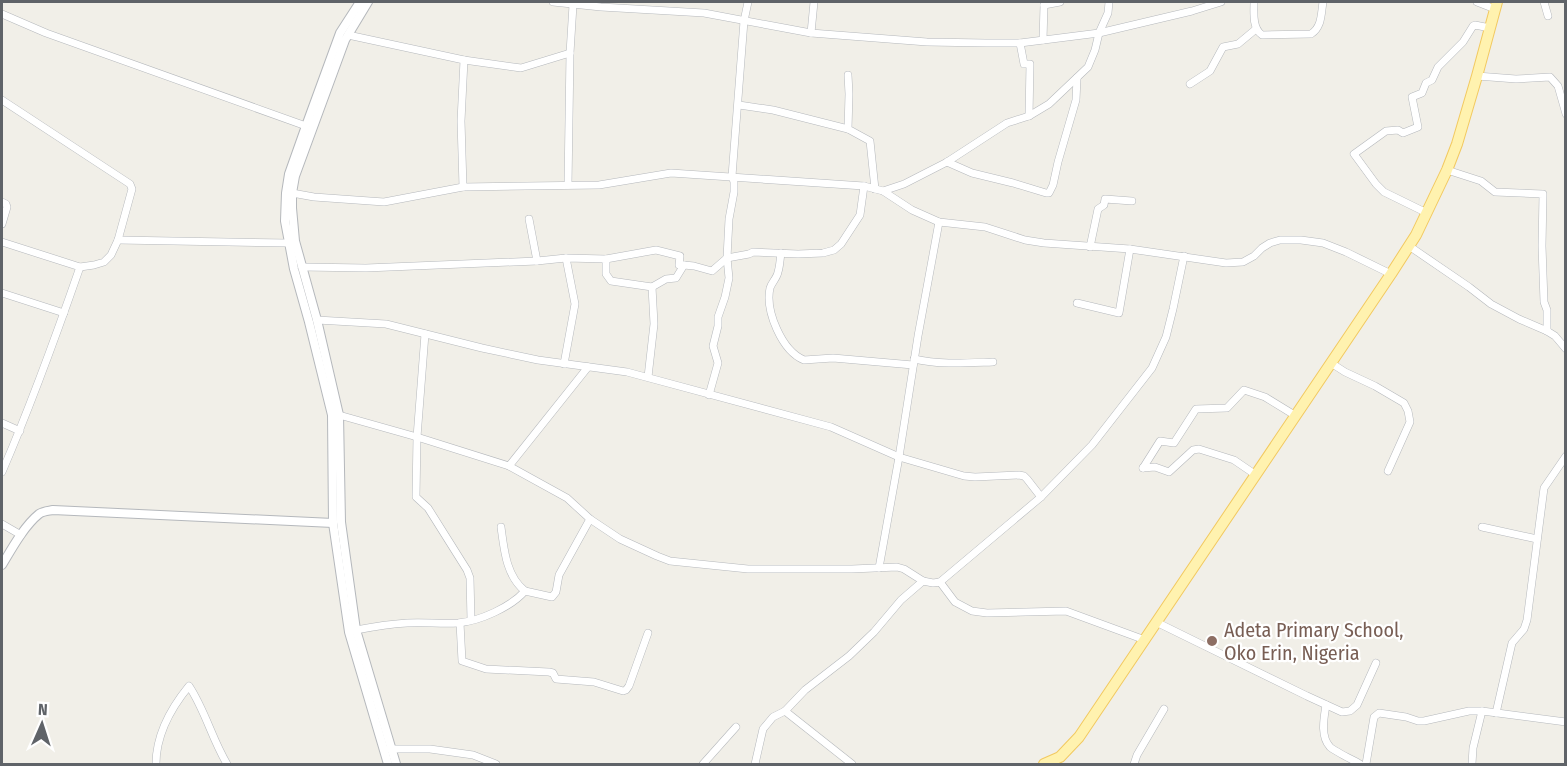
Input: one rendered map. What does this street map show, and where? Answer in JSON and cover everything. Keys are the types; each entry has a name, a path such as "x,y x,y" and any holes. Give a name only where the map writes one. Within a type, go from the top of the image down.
{"main road":[{"path":"1044,765 1060,757 1079,737 1409,246 1427,213 1457,144 1496,5"}],"street":[{"path":"360,2 340,33 295,176 291,208 295,241 317,320 332,415 333,524 349,632 388,765"},
{"path":"368,2 348,35 306,126 290,174 286,193 285,221 288,243 339,415 341,522 356,630 396,765"},
{"path":"553,2 704,13 811,33 927,42 1020,43 1099,33 1221,2"},
{"path":"648,10 649,2"},
{"path":"709,395 718,363 713,346 718,326 717,317 729,278 726,258 734,192 732,176 744,21 748,2"},
{"path":"811,33 814,2"},
{"path":"1043,40 1045,3 1060,2"},
{"path":"879,190 903,183 947,162 1007,123 1029,116 1049,104 1088,67 1108,13 1109,2"},
{"path":"1254,2 1256,29 1262,35 1311,34 1317,31 1323,2"},
{"path":"1477,2 1496,5"},
{"path":"1544,2 1548,16"},
{"path":"568,185 573,5"},
{"path":"2,14 46,33 306,126"},
{"path":"1427,213 1384,192 1354,153 1386,131 1398,130 1403,133 1418,127 1412,97 1422,93 1426,83 1432,80 1438,67 1463,42 1473,26 1490,28"},
{"path":"1190,84 1210,71 1223,47 1238,44 1256,29"},
{"path":"348,35 464,60 521,69 570,53"},
{"path":"1020,43 1024,64 1030,64 1029,116"},
{"path":"463,187 461,121 464,60"},
{"path":"848,75 848,129"},
{"path":"1477,76 1516,79 1550,77 1558,86 1566,114"},
{"path":"947,162 972,173 1049,193 1076,100 1077,78"},
{"path":"2,100 130,184 132,189 118,240 111,255 104,262 80,267 2,242"},
{"path":"739,105 773,110 848,129 870,141 879,190"},
{"path":"1447,170 1481,181 1495,192 1543,194 1544,302 1547,310 1548,331"},
{"path":"292,193 314,197 384,202 463,187 599,185 671,172 732,176 864,186 879,190 912,210 939,222 985,228 1044,243 1130,249 1226,263 1244,262 1270,243 1280,240 1323,243 1391,274"},
{"path":"302,267 366,268 566,258 606,259 656,250 680,256 679,265 712,271 726,258 757,252 807,254 834,250 841,244 860,215 864,186"},
{"path":"1090,247 1098,209 1104,205 1105,199 1132,201"},
{"path":"2,202 8,207 2,224"},
{"path":"530,219 537,261"},
{"path":"879,568 939,222"},
{"path":"118,240 288,243"},
{"path":"1409,246 1491,304 1548,331 1566,349"},
{"path":"1077,303 1119,313 1130,249"},
{"path":"781,253 778,273 770,287 772,318 789,349 800,359 993,362"},
{"path":"339,415 509,466 567,498 590,519 620,539 670,561 748,569 897,567 923,580 933,583 940,582 1041,497 1092,445 1152,369 1166,337 1184,256"},
{"path":"564,364 575,304 566,258"},
{"path":"606,259 606,274 611,281 652,287 666,279 676,278 684,265"},
{"path":"2,472 20,431 80,267"},
{"path":"648,377 654,324 652,287"},
{"path":"2,294 64,313"},
{"path":"317,320 386,324 538,360 648,377 831,427 899,458 964,476 1024,476 1041,497"},
{"path":"425,334 417,437 416,497 428,508 467,570 470,578 471,620"},
{"path":"1331,363 1404,403 1410,422 1388,471"},
{"path":"509,466 588,367"},
{"path":"1256,475 1234,460 1199,449 1193,450 1169,472 1155,467 1143,468 1160,441 1174,443 1196,409 1227,408 1244,390 1265,397 1296,416"},
{"path":"2,423 20,431"},
{"path":"1496,713 1512,643 1524,629 1527,620 1544,489 1566,456"},
{"path":"2,565 21,535 39,514 53,510 333,524"},
{"path":"501,527 504,551 515,582 525,591 552,597 556,592 559,575 590,519"},
{"path":"2,524 21,535"},
{"path":"1482,527 1537,539"},
{"path":"755,765 762,729 773,717 785,711 805,690 849,656 874,632 901,600 923,580"},
{"path":"940,582 955,602 972,610 987,613 1066,611 1144,640"},
{"path":"356,630 404,623 460,623 490,614 518,598 525,591"},
{"path":"1156,622 1342,712 1350,711 1357,705 1376,663"},
{"path":"460,623 462,661 486,669 549,672 553,673 556,679 594,681 623,691 629,686 648,633"},
{"path":"156,765 159,738 167,719 189,686 198,699 226,765"},
{"path":"1326,705 1323,720 1324,735 1330,747 1360,765"},
{"path":"1134,765 1137,754 1164,710"},
{"path":"785,711 852,765"},
{"path":"1366,765 1374,717 1379,713 1424,721 1470,711 1482,711 1566,722"},
{"path":"1472,765 1473,748 1482,711"},
{"path":"703,765 736,727"},
{"path":"390,749 430,750 473,755 496,765"}],"place":[{"name":"Adeta Primary School, Oko Erin, Nigeria","path":"1212,641"}]}
